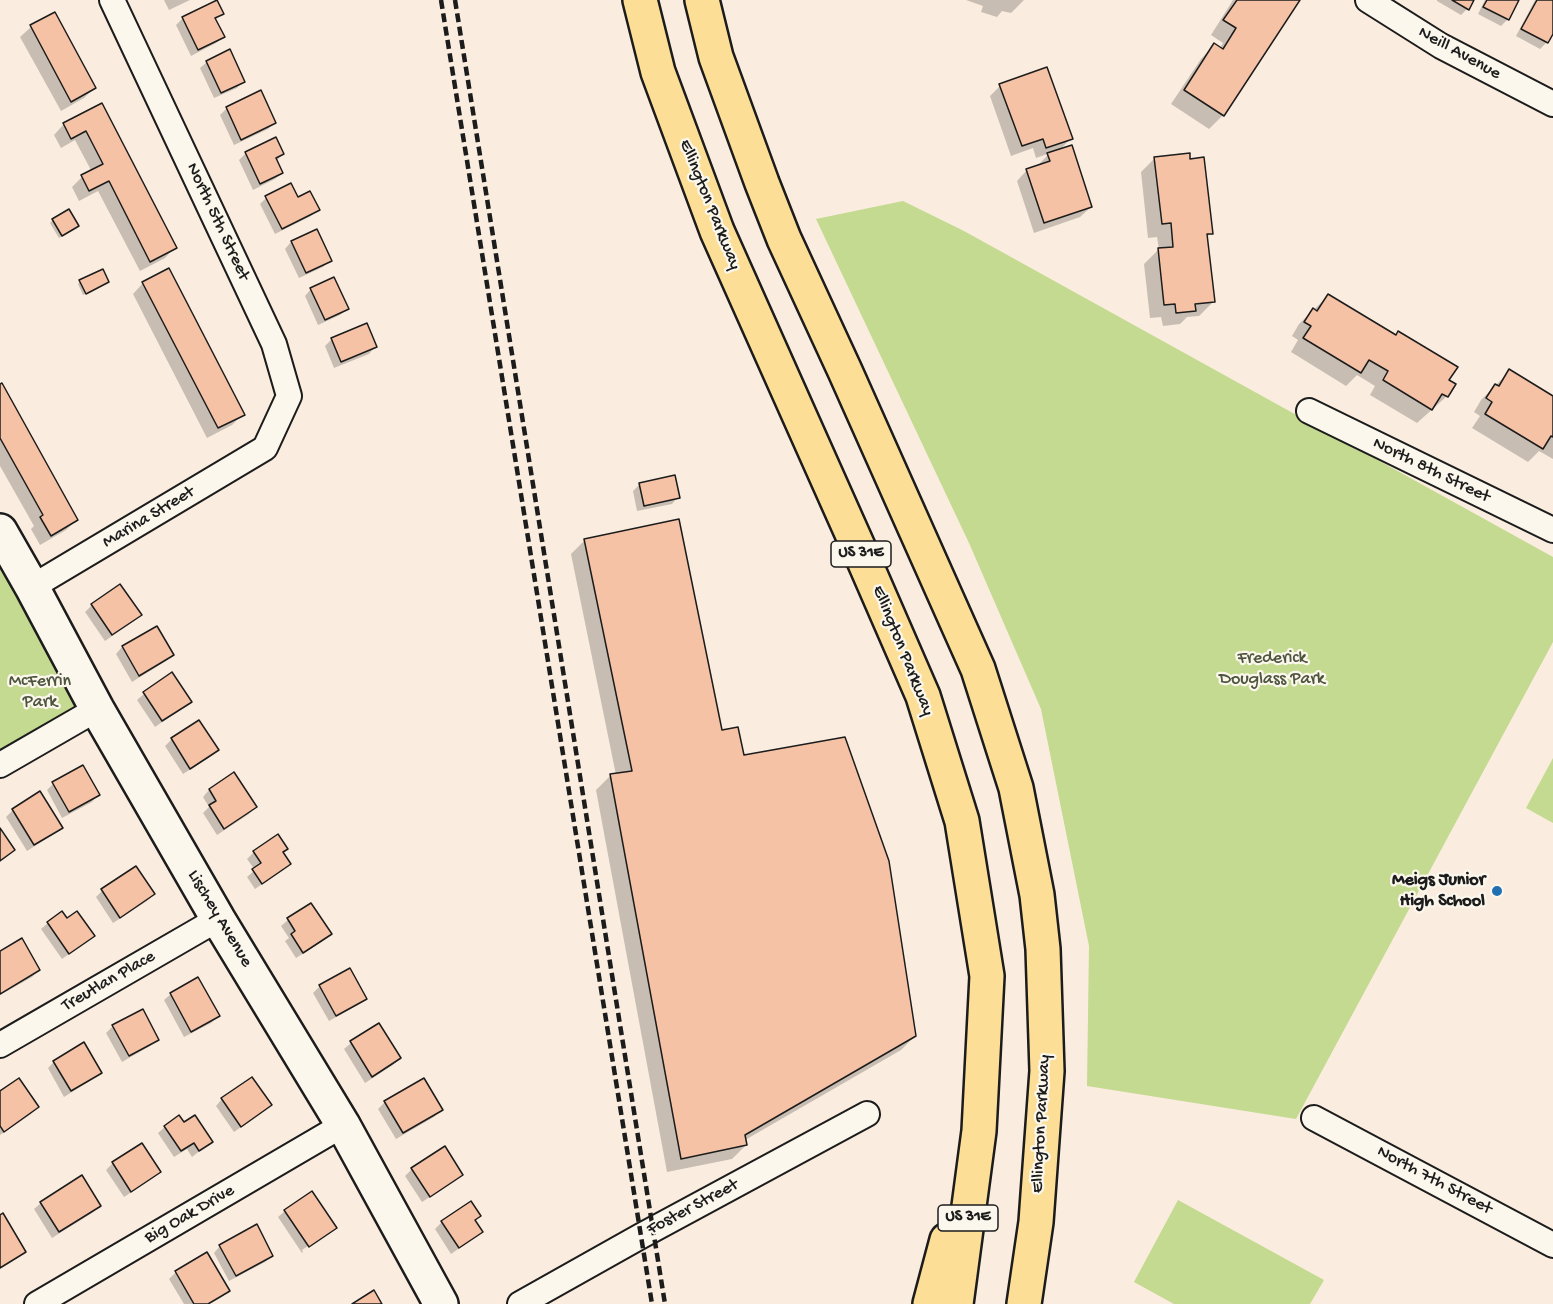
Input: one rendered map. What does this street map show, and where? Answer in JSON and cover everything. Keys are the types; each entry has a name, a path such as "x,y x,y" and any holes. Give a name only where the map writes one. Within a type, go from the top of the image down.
{"highway":[{"name":"Ellington Parkway","path":"640,0 658,72 717,231 923,696 962,821 987,976 979,1131 956,1304"},
{"name":"Ellington Parkway","path":"702,0 716,57 780,230 978,669 1016,788 1037,895 1043,949 1047,1071 1036,1222 1023,1304"},
{"path":"930,1304 979,1131"}],"street":[{"name":"North 5th Street","path":"112,0 274,344 289,396 265,448"},
{"name":"Neill Avenue","path":"1368,0 1441,46 1553,104"},
{"name":"North 8th Street","path":"1309,411 1553,530"},
{"name":"Marina Street","path":"32,587 265,448"},
{"name":"Lischey Avenue","path":"0,531 97,709 218,919 343,1125 441,1304"},
{"path":"0,765 97,709"},
{"name":"Treutlan Place","path":"0,1045 218,919"},
{"name":"Foster Street","path":"520,1304 647,1232 867,1114"},
{"name":"North 7th Street","path":"1314,1118 1553,1245"},
{"name":"Big Oak Drive","path":"37,1304 343,1125"}],"green space":[{"name":"Frederick Douglass Park","path":"903,201 964,231 1553,557 1553,642 1296,1119 1087,1086 1089,946 1041,709 969,543 816,219"},
{"name":"McFerrin Park","path":"0,536 97,709 0,765"},
{"path":"1553,758 1553,823 1526,808"},
{"path":"1178,1200 1324,1280 1310,1304 1174,1304 1134,1282"}],"building":[{"path":"217,0 224,14 215,18 225,37 198,50 182,17"},
{"path":"1237,0 1300,0 1224,116 1184,90 1214,43 1223,49 1236,28 1223,20"},
{"path":"1452,0 1474,0 1469,10"},
{"path":"1487,0 1519,0 1509,20 1483,7"},
{"path":"1537,0 1553,0 1553,34 1548,43 1521,29"},
{"path":"55,12 96,88 71,102 30,25"},
{"path":"230,49 245,82 221,93 206,61"},
{"path":"1047,67 1073,139 1046,148 1043,139 1022,146 999,84"},
{"path":"261,90 276,123 241,140 226,107"},
{"path":"102,103 177,248 150,262 109,181 89,191 81,175 103,164 86,131 71,139 63,123"},
{"path":"276,137 284,154 276,158 283,173 260,184 245,152"},
{"path":"1072,145 1092,207 1044,223 1026,169 1050,161 1047,153"},
{"path":"1190,153 1190,159 1204,157 1213,234 1207,234 1215,302 1195,304 1196,311 1176,313 1175,304 1164,305 1158,248 1173,247 1171,223 1162,224 1154,157"},
{"path":"291,183 298,197 310,191 320,210 282,229 265,196"},
{"path":"69,209 79,226 62,236 52,219"},
{"path":"317,229 332,261 306,273 291,241"},
{"path":"169,268 245,415 218,428 142,282"},
{"path":"103,269 109,282 86,294 79,280"},
{"path":"334,277 349,309 325,320 310,288"},
{"path":"1328,294 1396,335 1398,331 1458,367 1449,380 1456,384 1448,397 1442,394 1432,410 1383,380 1388,371 1369,360 1361,373 1303,338 1311,326 1304,322 1313,308 1317,311"},
{"path":"367,323 377,347 341,362 331,338"},
{"path":"1509,369 1553,396 1553,437 1551,436 1543,449 1485,414 1492,402 1486,398 1495,384 1499,386"},
{"path":"2,383 78,520 51,536 40,517 43,515 0,438 0,384"},
{"path":"675,475 680,498 644,506 639,483"},
{"path":"679,519 722,730 738,727 744,755 845,737 889,861 916,1036 745,1135 747,1145 681,1159 610,774 632,771 584,539"},
{"path":"120,584 142,615 112,635 91,604"},
{"path":"157,626 174,655 139,676 122,646"},
{"path":"172,672 192,702 162,721 143,692"},
{"path":"199,720 219,750 190,769 171,738"},
{"path":"83,765 100,795 69,812 52,782"},
{"path":"234,772 257,807 224,829 209,805 216,801 209,789"},
{"path":"40,791 63,828 34,845 12,809"},
{"path":"0,828 15,850 0,861"},
{"path":"278,834 288,849 283,852 291,864 262,884 252,869 261,863 253,851"},
{"path":"136,866 155,894 120,918 101,889"},
{"path":"311,903 332,934 303,953 291,934 295,931 287,918"},
{"path":"62,911 67,918 77,911 95,936 69,954 47,922"},
{"path":"22,938 40,970 0,994 0,951"},
{"path":"350,968 367,999 336,1016 319,985"},
{"path":"198,977 220,1016 191,1032 170,993"},
{"path":"143,1009 159,1040 129,1056 112,1025"},
{"path":"379,1023 401,1058 372,1077 350,1041"},
{"path":"84,1042 102,1073 71,1091 53,1061"},
{"path":"252,1077 272,1105 241,1127 221,1098"},
{"path":"19,1078 39,1107 4,1132 0,1126 0,1091"},
{"path":"424,1078 443,1110 403,1133 384,1101"},
{"path":"179,1115 184,1122 195,1115 213,1142 199,1151 194,1143 181,1151 164,1126"},
{"path":"142,1143 161,1172 131,1192 112,1162"},
{"path":"445,1146 463,1175 430,1197 411,1168"},
{"path":"82,1175 101,1206 59,1232 40,1202"},
{"path":"312,1191 337,1228 309,1247 284,1210"},
{"path":"471,1201 481,1216 475,1220 483,1232 459,1248 441,1221"},
{"path":"3,1213 26,1252 0,1268 0,1215"},
{"path":"257,1224 273,1256 236,1276 219,1245"},
{"path":"207,1252 230,1291 208,1304 194,1304 175,1271"},
{"path":"374,1290 382,1304 352,1304"}],"railway":[{"path":"441,0 652,1304"},
{"path":"455,0 665,1304"}],"place":[{"name":"Meigs Junior High School","path":"1497,891"}]}
